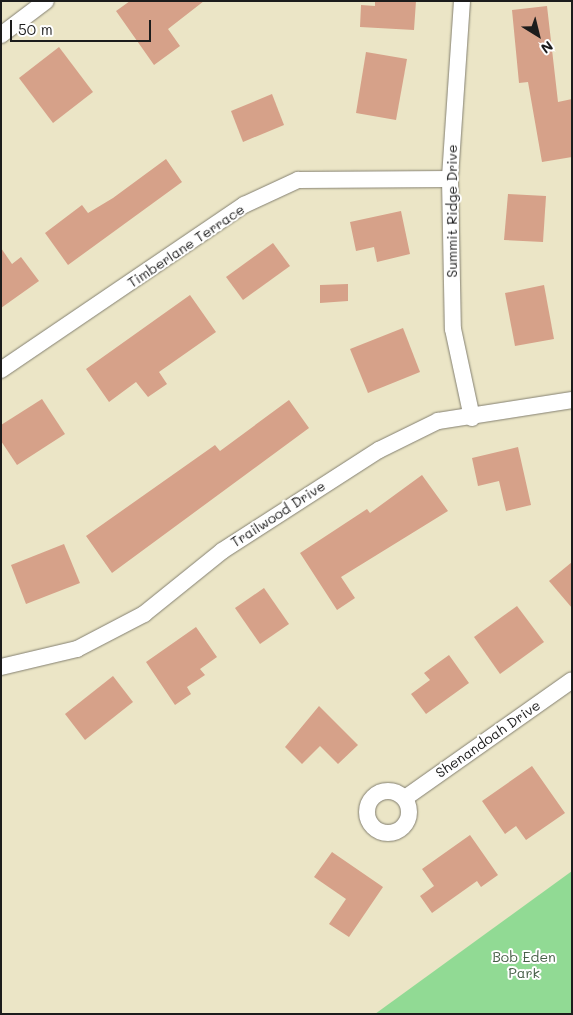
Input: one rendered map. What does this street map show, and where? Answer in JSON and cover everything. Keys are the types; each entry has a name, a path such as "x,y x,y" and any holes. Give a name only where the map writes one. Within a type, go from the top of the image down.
{"street":[{"path":"1,35 46,1"},
{"name":"Summit Ridge Drive","path":"462,1 450,179 453,329 472,418"},
{"name":"Timberlane Terrace","path":"1,370 244,205 298,180 450,179"},
{"name":"Trailwood Drive","path":"1,667 77,649 144,614 222,551 379,450 438,421 472,418 572,400"},
{"name":"Shenandoah Drive","path":"405,798 572,680"}],"green space":[{"name":"Bob Eden Park","path":"572,871 572,1014 375,1014"}],"building":[{"path":"130,1 204,1 168,29 180,46 154,65 116,11"},
{"path":"375,1 416,1 414,30 360,27 361,5 375,6"},
{"path":"547,6 558,102 572,99 572,157 542,162 528,82 519,83 512,10"},
{"path":"59,47 93,92 53,123 19,78"},
{"path":"366,52 407,59 396,120 356,113"},
{"path":"272,94 284,125 243,142 231,111"},
{"path":"166,159 182,182 68,265 45,233 82,205 88,213 113,198"},
{"path":"508,194 546,196 543,242 504,240"},
{"path":"401,211 410,254 377,262 374,247 356,251 350,222"},
{"path":"273,243 290,266 243,300 226,277"},
{"path":"1,248 12,264 21,257 39,281 1,308"},
{"path":"348,284 348,301 320,303 320,285"},
{"path":"544,285 554,339 515,346 505,293"},
{"path":"190,295 216,332 159,372 167,384 148,397 136,382 109,402 86,369"},
{"path":"403,328 420,372 368,393 350,349"},
{"path":"42,399 65,434 17,465 1,441 1,425"},
{"path":"289,400 309,428 112,573 86,536 215,445 220,451"},
{"path":"518,447 531,505 506,511 499,481 478,486 472,458"},
{"path":"422,475 448,511 341,577 355,598 337,610 300,553 367,509 370,513"},
{"path":"64,544 80,583 26,604 11,565"},
{"path":"572,562 572,608 549,581"},
{"path":"264,588 289,624 260,644 235,608"},
{"path":"517,606 544,642 500,674 474,637"},
{"path":"196,627 217,657 200,669 205,675 187,687 191,694 175,705 146,662"},
{"path":"449,655 469,683 426,714 411,694 430,680 424,673"},
{"path":"113,676 133,702 85,740 65,714"},
{"path":"319,706 358,745 338,764 320,746 302,764 285,747"},
{"path":"532,766 565,813 526,840 516,826 505,834 482,801"},
{"path":"470,835 498,875 481,887 477,881 432,913 420,896 434,886 422,869"},
{"path":"332,852 383,887 349,937 329,924 346,899 314,877"}]}
